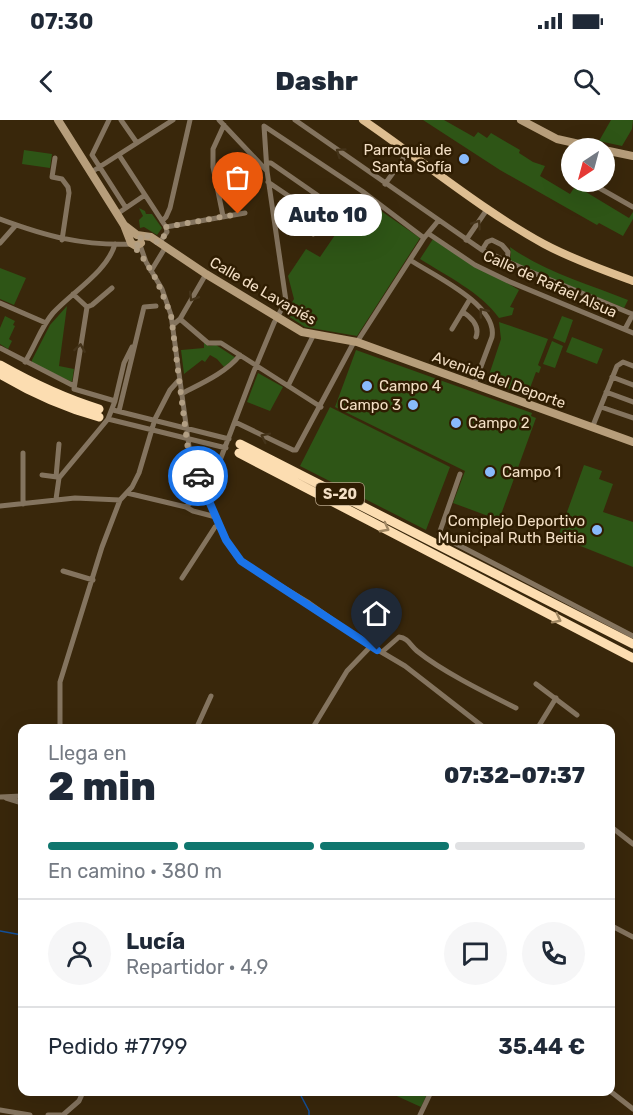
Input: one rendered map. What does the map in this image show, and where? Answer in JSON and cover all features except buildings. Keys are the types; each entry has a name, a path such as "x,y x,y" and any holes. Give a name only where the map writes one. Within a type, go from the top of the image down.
{"highway":[{"path":"0,364 35,385 102,415"},
{"path":"0,374 34,394 67,408 102,415"},
{"name":"S-20","path":"633,644 240,449 633,658"}],"main road":[{"path":"58,120 134,241"},
{"path":"363,120 488,208 546,245 633,281"},
{"path":"372,120 539,235 562,248 633,275"},
{"path":"521,120 561,140"},
{"path":"615,152 633,156"},
{"name":"Calle de Lavapiés","path":"134,241 162,246 302,332 313,336 355,342"},
{"name":"Avenida del Deporte","path":"355,342 633,442"}],"street":[{"path":"109,120 92,152 99,167 126,208"},
{"path":"122,120 137,143"},
{"path":"90,172 173,120"},
{"path":"219,120 267,171"},
{"path":"295,120 466,240 507,262 633,314 625,329"},
{"path":"162,221 166,218 170,208 188,122"},
{"path":"223,216 213,167 213,149 224,125"},
{"name":"Calle de Rafael Alsua","path":"267,163 264,126 266,125 427,236 475,265 633,333"},
{"path":"385,184 408,152"},
{"path":"119,155 166,227 167,232 151,270"},
{"path":"55,158 52,177 62,179 69,193 63,240"},
{"path":"186,507 211,484 256,366 286,301 267,163 333,206"},
{"path":"268,182 324,220"},
{"path":"608,192 633,207"},
{"path":"117,214 145,195"},
{"path":"466,240 488,208"},
{"path":"273,210 277,210 313,234"},
{"path":"166,227 245,213"},
{"path":"0,219 63,240 115,244 134,241 151,270 162,304 173,325 191,461 229,545 241,561 414,673 480,724"},
{"path":"235,422 296,450 355,342 438,220"},
{"path":"0,243 16,225"},
{"path":"482,249 487,242 492,240 498,243 508,252 507,262"},
{"path":"25,362 46,323 68,298 99,270 113,251 115,244"},
{"path":"410,260 470,299 486,314 493,331 474,385"},
{"path":"173,325 180,319 206,274"},
{"path":"87,307 112,288"},
{"path":"73,294 87,307"},
{"path":"452,329 470,299"},
{"path":"0,303 46,323"},
{"path":"116,410 144,307 162,304"},
{"path":"74,387 87,307"},
{"path":"463,312 475,324 476,337"},
{"path":"180,319 205,340 212,344 221,343 321,407"},
{"path":"288,386 313,336"},
{"path":"116,410 115,401 128,353 134,343"},
{"path":"0,348 74,387 115,401"},
{"path":"181,394 213,377 240,355"},
{"path":"592,428 612,377 620,363 633,366"},
{"path":"612,377 633,385"},
{"path":"60,724 60,682 120,500 139,473 155,419 170,390 179,380"},
{"path":"606,392 633,402"},
{"path":"601,407 633,418"},
{"path":"57,477 102,415 116,410 228,439"},
{"path":"102,415 226,447"},
{"path":"56,499 59,444"},
{"path":"23,453 23,504"},
{"path":"205,455 220,461"},
{"path":"460,474 439,534 441,536 633,636"},
{"path":"42,475 57,477"},
{"path":"127,493 186,507 216,517"},
{"path":"0,506 56,499 120,500"},
{"path":"182,578 215,527 219,525"},
{"path":"63,571 93,580"},
{"path":"382,652 399,637 406,639 416,650 447,670 516,708"},
{"path":"315,724 347,671 371,646"},
{"path":"536,684 577,715"},
{"path":"198,724 211,696"},
{"path":"540,724 556,698"},
{"path":"2,797 18,796"},
{"path":"2,797 18,802"},
{"path":"615,830 633,844"},
{"path":"615,928 633,937"},
{"path":"615,1094 632,1106"},
{"path":"50,1115 62,1115 79,1101 81,1096"},
{"path":"420,1115 429,1096"},
{"path":"0,1110 30,1115"}],"green space":[{"path":"423,120 444,120 474,137 478,132 487,138 491,133 520,150 519,153 533,162 545,166 540,176 561,189 561,192 570,194 571,192 586,192 629,218 633,212 633,219 623,236 599,223 597,225 500,170"},
{"path":"611,120 633,120 632,129 622,146 615,144 615,138 601,138"},
{"path":"24,150 52,154 50,168 22,164"},
{"path":"361,197 420,238 357,336 305,327 285,314 294,299 288,276 306,249 320,257"},
{"path":"139,208 146,214 152,214 162,228 157,235 144,227 140,228 139,220 143,216"},
{"path":"433,239 519,290 510,307 514,308 512,315 499,318 483,300 420,259"},
{"path":"510,247 552,271 628,300 624,308 509,261"},
{"path":"0,268 26,278 14,305 0,299"},
{"path":"67,306 59,366 74,369 72,382 32,363 50,325"},
{"path":"5,316 15,321 9,339 12,341 8,349 0,344 0,328"},
{"path":"562,316 573,320 565,343 553,338"},
{"path":"499,322 548,339 538,365 541,367 539,373 536,372 527,396 487,381 501,339"},
{"path":"572,337 603,349 597,364 566,352"},
{"path":"552,341 563,346 555,368 543,364"},
{"path":"204,342 209,346 216,345 236,358 224,367 210,355 205,362 202,360 184,374 181,350 204,348"},
{"path":"356,350 532,413 531,416 536,418 499,520 453,503 465,471 335,407"},
{"path":"258,373 283,387 270,411 247,402"},
{"path":"330,407 450,467 426,530 300,466"},
{"name":"Complejo Deportivo Municipal Ruth Beitia","path":"584,465 602,471 599,479 613,484 603,512 633,522 633,567 558,537"},
{"path":"397,1096 426,1096 421,1107"}],"waterway":[{"path":"0,931 18,934"},
{"path":"301,1096 309,1115"}],"way so far":[{"path":"198,476 188,450 171,315 162,289 133,245 140,245 142,240 139,236 144,235 159,243 167,232 166,227 238,214"}],"place":[{"name":"Parroquia de Santa Sofía","path":"464,159"},
{"name":"Auto 10","path":"238,214"},
{"name":"Campo 4","path":"367,386"},
{"name":"Campo 3","path":"413,405"},
{"name":"Campo 2","path":"456,423"},
{"name":"Campo 1","path":"490,472"},
{"name":"Complejo Deportivo Municipal Ruth Beitia","path":"597,530"}],"route":[{"path":"198,476 226,540 241,561 377,650"}]}
